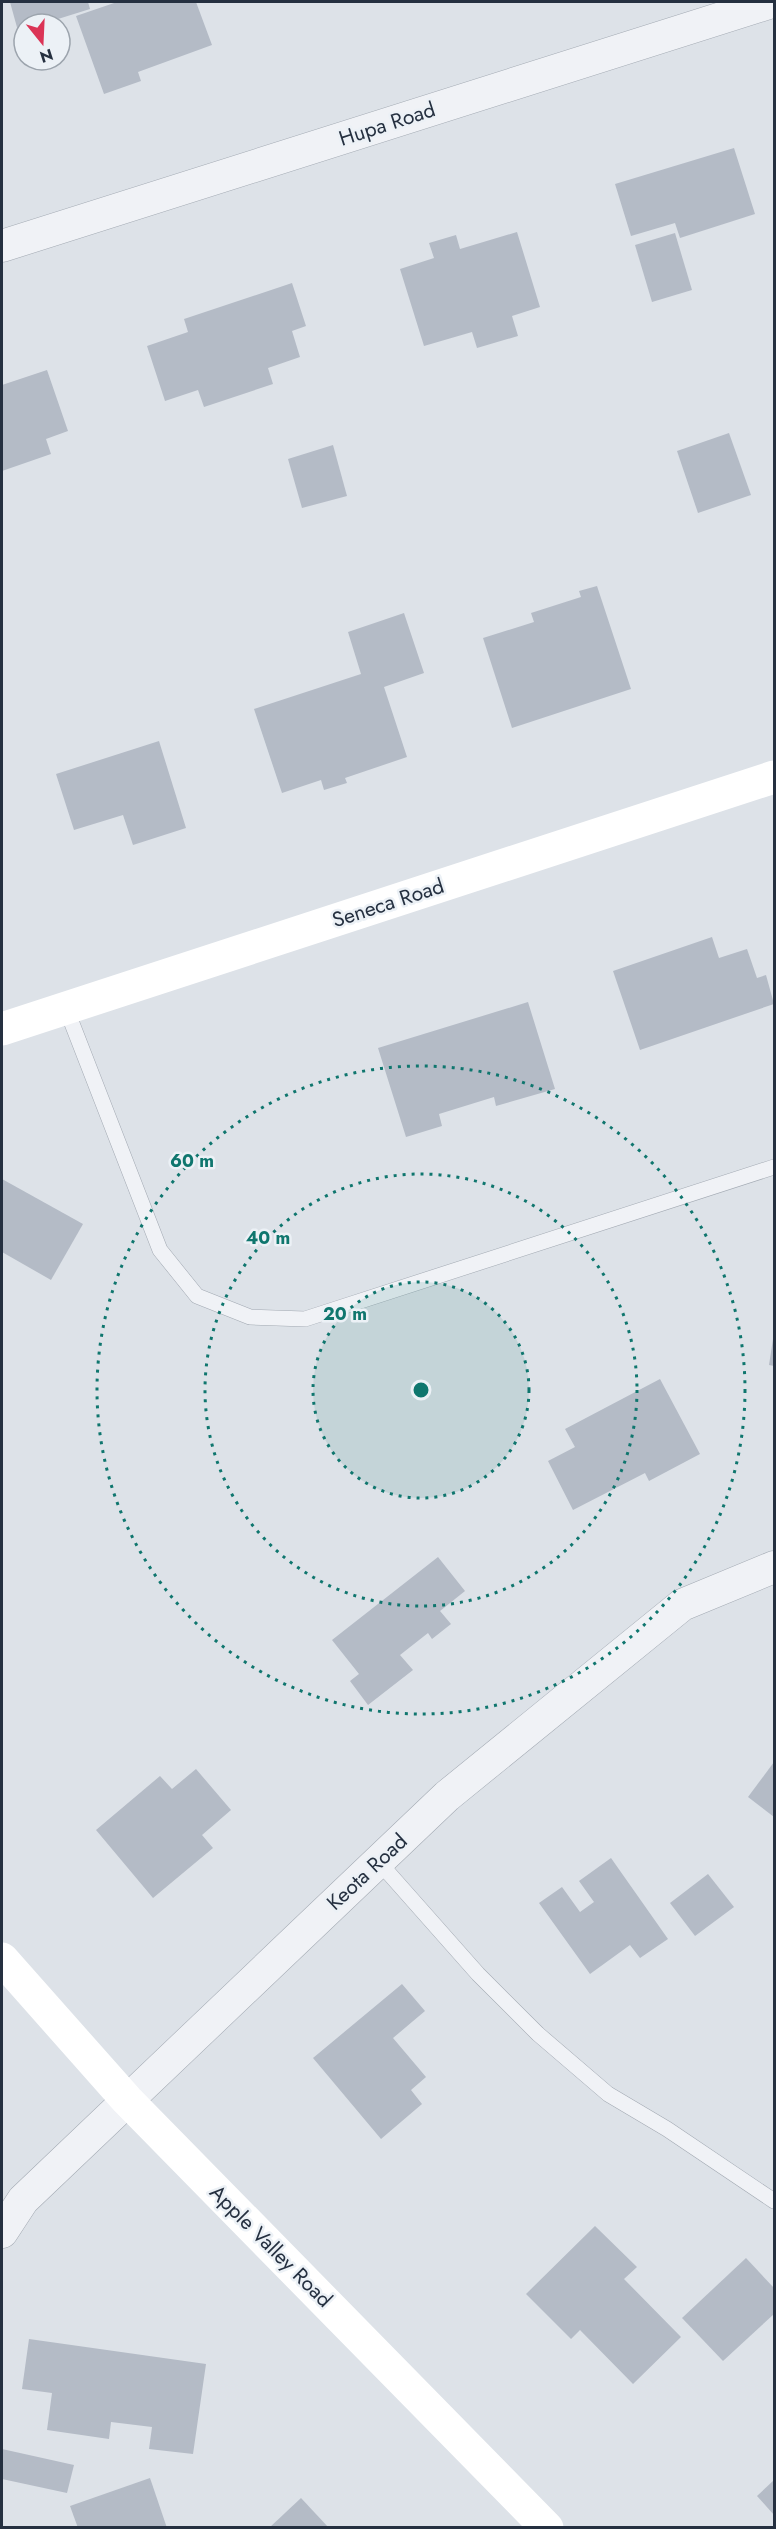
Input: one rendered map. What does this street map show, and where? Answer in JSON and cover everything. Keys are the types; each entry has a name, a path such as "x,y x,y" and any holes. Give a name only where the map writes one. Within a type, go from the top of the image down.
{"street":[{"name":"Hupa Road","path":"2,246 772,2"},
{"name":"Seneca Road","path":"2,1029 774,777"},
{"name":"Keota Road","path":"2,2232 23,2200 447,1796 682,1605 774,1567"},
{"name":"Apple Valley Road","path":"2,1959 127,2100 547,2528"}],"lane":[{"path":"66,1008 160,1250 197,1296 250,1317 304,1319 774,1167"},
{"path":"378,1861 478,1974 538,2034 608,2094 666,2128 774,2201"}],"building":[{"path":"10,2 88,2 90,9 72,15 72,12 13,12"},
{"path":"117,2 196,2 212,45 138,72 141,81 104,94 76,16"},
{"path":"734,148 755,214 680,238 675,223 631,236 615,184"},
{"path":"517,232 540,307 512,316 518,336 477,348 472,332 424,346 400,269 434,258 429,243 456,235 460,249"},
{"path":"675,233 692,290 652,302 635,245"},
{"path":"292,283 306,326 292,331 300,357 268,368 273,384 204,407 198,390 165,401 147,346 188,332 184,319"},
{"path":"47,370 68,431 46,439 51,454 2,471 2,385"},
{"path":"729,433 751,495 698,513 677,451"},
{"path":"333,445 347,496 302,508 288,459"},
{"path":"597,586 631,689 512,728 483,638 534,622 531,613 581,597 579,591"},
{"path":"404,613 424,673 384,687 407,757 345,778 347,783 324,790 321,780 282,793 254,709 361,674 348,632"},
{"path":"159,741 186,828 133,845 123,815 74,830 56,774"},
{"path":"712,937 719,958 747,949 757,978 766,975 774,1004 640,1050 613,971"},
{"path":"528,1002 555,1089 496,1106 494,1097 439,1114 442,1126 406,1137 378,1048"},
{"path":"2,1179 83,1224 51,1280 2,1252"},
{"path":"774,1339 774,1366 769,1365"},
{"path":"660,1379 700,1454 649,1481 645,1473 573,1510 548,1461 575,1447 565,1429"},
{"path":"438,1557 465,1591 440,1611 451,1624 432,1639 428,1633 400,1655 413,1670 368,1705 350,1681 359,1674 332,1640"},
{"path":"774,1762 774,1817 748,1797"},
{"path":"196,1769 231,1810 202,1835 213,1848 153,1898 96,1830 160,1776 172,1789"},
{"path":"611,1858 668,1939 640,1958 630,1945 590,1974 539,1903 562,1887 580,1912 594,1902 579,1881"},
{"path":"708,1874 734,1907 695,1936 670,1903"},
{"path":"402,1984 425,2011 393,2038 426,2077 411,2090 422,2104 381,2139 313,2058"},
{"path":"595,2226 637,2267 624,2279 681,2337 633,2384 580,2330 571,2339 526,2294"},
{"path":"746,2258 774,2288 774,2314 723,2361 682,2318"},
{"path":"29,2339 206,2364 193,2454 149,2449 152,2427 111,2422 109,2439 47,2430 52,2393 22,2389"},
{"path":"2,2449 74,2465 67,2493 2,2479"},
{"path":"150,2478 167,2528 78,2528 70,2506"},
{"path":"774,2480 774,2515 757,2496"},
{"path":"301,2498 329,2528 269,2528"}]}
